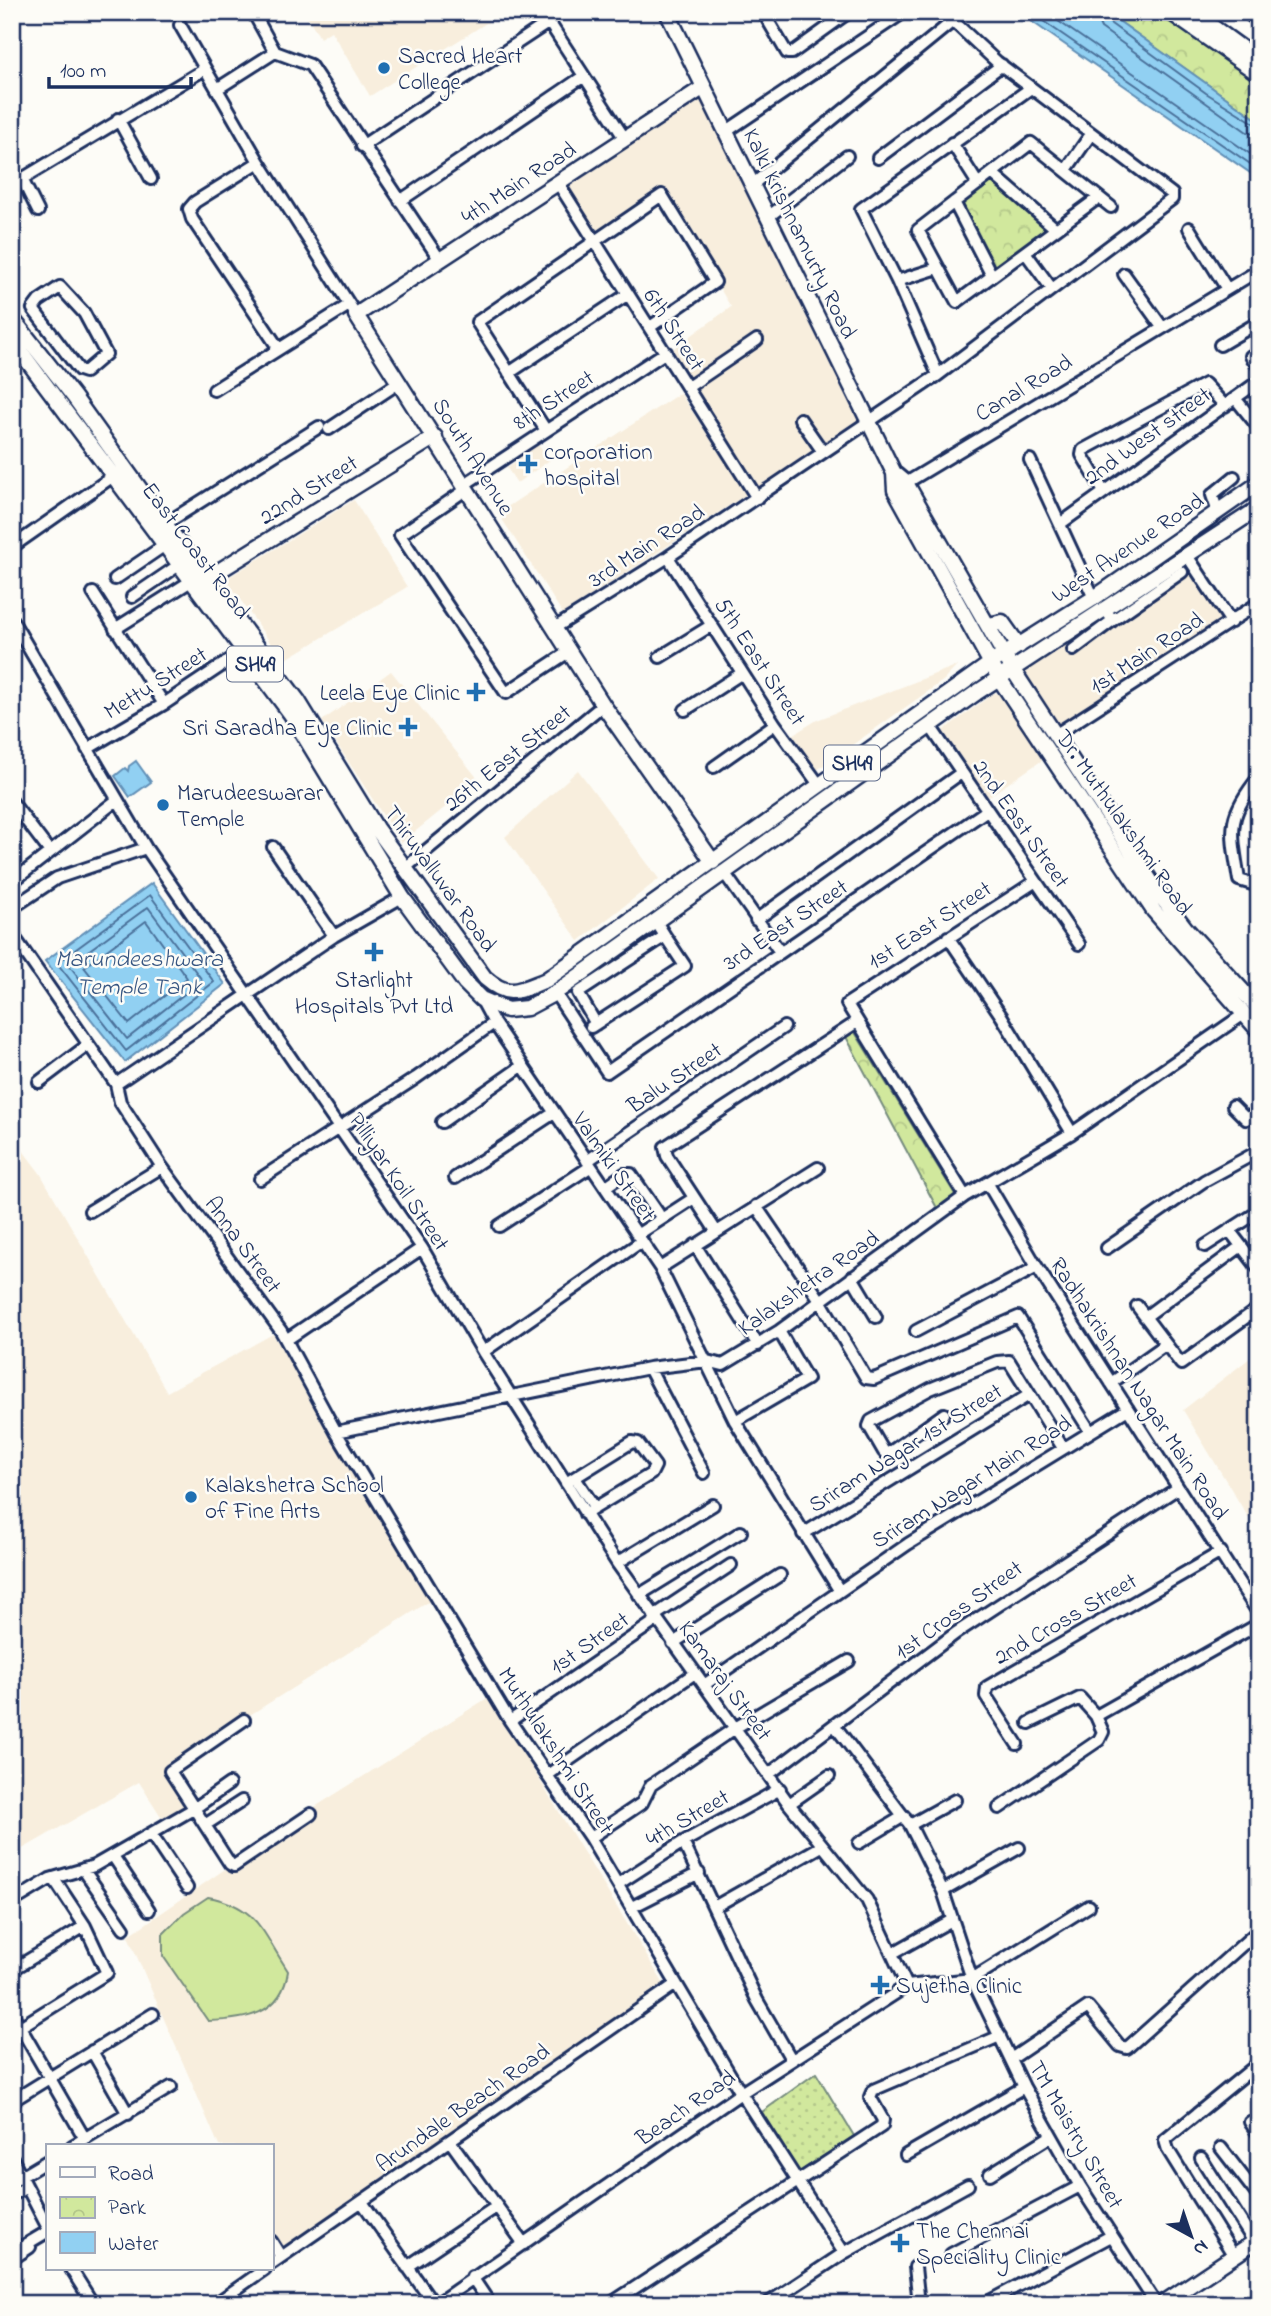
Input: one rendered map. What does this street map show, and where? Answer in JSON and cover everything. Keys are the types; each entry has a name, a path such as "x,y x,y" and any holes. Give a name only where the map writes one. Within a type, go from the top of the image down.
{"main road":[{"name":"Kalki Krishnamurty Road","path":"667,12 894,473 895,490 991,663"},
{"path":"1170,12 1259,74"},
{"path":"1192,12 1259,61"},
{"path":"1220,12 1259,40"},
{"name":"4th Main Road","path":"353,310 440,260 704,87"},
{"name":"South Avenue","path":"353,310 603,705 718,866"},
{"name":"East Coast Road","path":"12,318 39,351 179,565 199,580"},
{"name":"East Coast Road","path":"12,340 119,472 165,524 199,580 234,626 245,650 291,715 402,897 481,999"},
{"name":"22nd Street","path":"199,580 435,437"},
{"name":"Kalki Krishnamurty Road","path":"894,473 906,483 1005,655"},
{"name":"West Avenue Road","path":"1019,646 1094,598 1259,483"},
{"name":"West Avenue Road","path":"1040,652 1109,615 1259,508"},
{"path":"989,625 1002,622 1019,646"},
{"name":"Thiruvalluvar Road","path":"234,626 298,701 405,868 485,978 499,990 515,993 546,981 1040,652"},
{"name":"SH49","path":"718,866 820,786 991,663 1019,646"},
{"name":"Dr. Muthulakshmi Road","path":"1005,655 1159,894 1186,929 1254,1003 1259,1031"},
{"name":"Dr. Muthulakshmi Road","path":"991,663 1154,911 1254,1003"},
{"name":"Thiruvalluvar Road","path":"481,999 506,1010 527,1008 555,993 655,919 718,866"},
{"path":"1162,2304 1257,2241"}],"street":[{"path":"253,12 275,52 310,65 440,260"},
{"path":"768,14 787,53 792,53 848,12"},
{"path":"727,131 904,12"},
{"path":"934,12 953,21 1002,65 1091,134 1066,170"},
{"path":"752,185 953,21"},
{"path":"362,146 550,22 625,139"},
{"name":"South Avenue","path":"180,26 260,162 353,310"},
{"path":"217,89 275,52"},
{"path":"878,158 1002,65"},
{"path":"38,211 17,182 205,69"},
{"path":"400,201 584,76"},
{"path":"938,375 897,281 861,209 1031,88"},
{"path":"118,119 151,179"},
{"name":"3rd Main Road","path":"556,627 668,558 938,375 1172,199 1172,194 1091,134"},
{"path":"952,143 978,184"},
{"path":"1098,198 957,302 918,230 1031,143 1111,207"},
{"path":"768,216 847,156"},
{"path":"260,162 195,202 189,209 192,219 279,349"},
{"path":"992,173 1056,229"},
{"name":"6th Street","path":"558,183 757,498"},
{"path":"545,429 477,323 663,195 715,282 650,327"},
{"path":"954,202 992,276"},
{"path":"1189,228 1227,289"},
{"path":"1024,252 1052,289"},
{"path":"897,281 939,268"},
{"name":"Canal Road","path":"906,483 1259,270"},
{"path":"1124,274 1162,327"},
{"path":"60,287 85,313 106,356 81,372 55,339 33,309 39,301 60,287"},
{"path":"509,373 628,294"},
{"path":"214,390 279,349 353,310"},
{"path":"1220,345 1259,321"},
{"path":"39,351 55,339"},
{"path":"688,387 757,340"},
{"name":"8th Street","path":"570,651 506,693 400,536 545,429 666,352"},
{"path":"1251,356 1259,367"},
{"name":"2nd West street","path":"1060,524 1259,381"},
{"path":"165,524 400,382"},
{"path":"1104,492 1082,455 1083,450 1205,384 1225,406"},
{"path":"1235,398 1259,428"},
{"path":"800,419 823,452"},
{"path":"1030,460 1094,598"},
{"path":"12,547 119,472"},
{"path":"1218,512 1212,495 1234,477"},
{"path":"115,579 165,545"},
{"path":"1188,557 1231,622"},
{"name":"5th East Street","path":"668,558 775,724 820,786"},
{"path":"132,597 179,565"},
{"path":"1073,650 1109,615 1182,572"},
{"path":"115,629 199,580"},
{"path":"93,593 164,704"},
{"name":"1st Main Road","path":"1055,735 1259,603"},
{"name":"Pilliyar Koil Street","path":"12,620 146,848 422,1248 511,1397"},
{"path":"660,657 712,625"},
{"name":"Mettu Street","path":"88,749 164,704 245,650"},
{"path":"685,710 742,673"},
{"name":"26th East Street","path":"405,868 603,705"},
{"path":"714,766 775,724"},
{"name":"2nd East Street","path":"930,726 1079,944"},
{"path":"756,920 961,773"},
{"path":"1259,777 1241,800 1232,819 1239,880 1259,886"},
{"path":"12,882 117,800"},
{"path":"12,802 50,852"},
{"name":"3rd East Street","path":"583,1032 607,1072 986,811"},
{"path":"273,847 334,936"},
{"path":"12,908 57,878 146,848"},
{"path":"718,866 780,952"},
{"name":"1st East Street","path":"858,1022 847,1004 1036,881"},
{"path":"116,1084 334,936 402,897"},
{"path":"12,919 13,938"},
{"path":"555,993 583,1032 685,966 655,919"},
{"path":"596,1024 579,997 579,992 665,936"},
{"path":"948,937 1002,1017 1072,1133"},
{"name":"Anna Street","path":"13,938 116,1084 120,1102 162,1167 286,1340 336,1432"},
{"name":"Valmiki Street","path":"481,999 522,1066 660,1268 735,1421 803,1534"},
{"name":"Kalakshetra Road","path":"336,1432 649,1368 707,1361 723,1365 779,1331 965,1196 1072,1133 1254,1003"},
{"path":"716,1231 664,1149 858,1022 965,1196"},
{"path":"260,1180 416,1078 494,1023"},
{"name":"Balu Street","path":"499,1226 784,1027"},
{"path":"39,1082 89,1045"},
{"path":"442,1122 522,1066"},
{"path":"1233,1106 1246,1119 1259,1111"},
{"path":"455,1178 554,1113"},
{"path":"1107,1248 1204,1181 1259,1151"},
{"path":"90,1211 162,1167"},
{"path":"660,1268 818,1168"},
{"path":"605,1187 624,1174 631,1174 658,1213"},
{"name":"Radhakrishnan Nagar Main Road","path":"988,1184 1037,1267 1222,1552 1259,1614"},
{"path":"483,1352 694,1198"},
{"path":"756,1206 820,1300 868,1379 1018,1317 1090,1431"},
{"path":"1205,1246 1258,1212"},
{"path":"1229,1230 1259,1269"},
{"path":"695,1245 758,1345"},
{"path":"1145,1317 1240,1247"},
{"path":"286,1340 422,1248"},
{"path":"916,1331 1037,1267"},
{"path":"852,1277 876,1317"},
{"path":"1137,1306 1176,1361 1184,1364 1259,1308"},
{"path":"735,1421 807,1379 779,1331"},
{"path":"1111,1383 1165,1345"},
{"path":"943,1414 889,1453 884,1452 869,1426 871,1420 930,1389 998,1362 1009,1361 1063,1448"},
{"path":"649,1368 704,1473"},
{"name":"Sriram Nagar 1st Street","path":"803,1534 1029,1395"},
{"name":"Kamaraj Street","path":"511,1397 570,1480 590,1511 617,1563 655,1618 789,1804 867,1900 907,1986"},
{"name":"Sriram Nagar Main Road","path":"704,1685 839,1590 1128,1409"},
{"name":"Muthulakshmi Street","path":"336,1432 510,1721 549,1773 590,1838 741,2093 844,2253"},
{"path":"570,1480 632,1442 638,1443 655,1466 652,1474 590,1511"},
{"name":"1st Cross Street","path":"769,1774 956,1633 1178,1488"},
{"path":"617,1563 713,1506"},
{"path":"639,1595 741,1532"},
{"path":"803,1534 839,1590"},
{"name":"2nd Cross Street","path":"1017,1744 986,1696 987,1687 1222,1552"},
{"name":"1st Street","path":"510,1721 731,1565"},
{"path":"673,1643 780,1575"},
{"path":"1096,1716 1259,1624"},
{"path":"590,1838 642,1803 651,1785 735,1728 849,1661"},
{"path":"549,1773 695,1673"},
{"path":"999,1808 1099,1740 1103,1732 1096,1716 1080,1698 1029,1723"},
{"path":"244,1720 171,1769 228,1861 234,1866 311,1814"},
{"name":"TM Maistry Street","path":"835,1726 907,1821 943,1891 972,1979 1024,2087 1080,2186 1156,2304"},
{"path":"789,1804 829,1776"},
{"path":"12,1902 54,1879 113,1856 195,1808 229,1784"},
{"name":"4th Street","path":"618,1884 683,1842 780,1789"},
{"path":"859,1843 955,1800"},
{"path":"205,1825 242,1801"},
{"path":"151,1834 187,1888"},
{"path":"683,1842 757,2000 791,2059"},
{"path":"714,1907 822,1846"},
{"path":"943,1891 1019,1848"},
{"path":"113,1856 149,1910"},
{"path":"83,1869 124,1928"},
{"path":"632,1907 699,1873"},
{"path":"20,2027 107,1973 85,1926 54,1879"},
{"path":"972,1979 1089,1906"},
{"path":"893,1952 952,1920"},
{"path":"12,1970 85,1926"},
{"path":"1011,2059 1088,2007 1124,2048 1259,1930"},
{"name":"Beach Road","path":"435,2304 791,2059 907,1986 972,1979"},
{"name":"Arundale Beach Road","path":"273,2263 676,1984"},
{"path":"12,2013 85,2139"},
{"path":"12,2101 153,2014"},
{"path":"610,2304 882,2126 883,2120 870,2097 873,2090 1000,2036"},
{"path":"92,2051 128,2114"},
{"path":"1234,2256 1168,2150 1165,2140 1259,2063"},
{"path":"76,2144 171,2087"},
{"path":"906,2155 1024,2087"},
{"path":"1250,2122 1259,2135"},
{"path":"990,2174 1051,2136"},
{"path":"450,2141 524,2244"},
{"path":"1221,2148 1259,2197"},
{"path":"12,2158 20,2182 46,2224"},
{"path":"1201,2158 1257,2241"},
{"path":"12,2195 20,2182 46,2162"},
{"path":"767,2304 844,2253 968,2185"},
{"path":"951,2254 1080,2186"},
{"path":"362,2202 435,2304"},
{"path":"407,2267 496,2207"},
{"path":"12,2242 20,2248 46,2235"},
{"path":"12,2259 46,2235"},
{"path":"984,2304 1111,2236"},
{"path":"273,2244 282,2257"},
{"path":"915,2267 919,2304"},
{"path":"215,2304 264,2270"},
{"path":"77,2271 93,2304"},
{"path":"472,2277 490,2304"}],"shaded area":[{"name":"Sacred Heart College","path":"305,12 504,12 370,96 331,31 320,38"},
{"path":"700,97 862,419 758,495 667,353 731,307 663,195 594,240 558,183"},
{"path":"680,393 747,494 563,614 498,513"},
{"name":"corporation hospital","path":"538,445 550,460 517,483 507,468"},
{"path":"354,500 407,587 283,661 226,579"},
{"path":"1189,558 1232,623 1058,727 1020,669"},
{"path":"958,665 944,680 817,770 791,736 817,720"},
{"path":"391,671 479,780 401,843 322,721"},
{"path":"994,693 1004,695 1044,759 988,797 941,732"},
{"path":"578,770 659,879 579,941 505,837"},
{"name":"Kalakshetra School of Fine Arts","path":"12,1136 40,1173 167,1392 273,1334 430,1601 166,1768 189,1805 164,1821 139,1782 12,1855"},
{"path":"1259,1351 1259,1535 1183,1410"},
{"path":"489,1697 665,1986 285,2248 273,2230 273,2144 218,2144 128,1936 318,1805"}],"green space":[{"path":"1106,12 1161,12 1259,80 1259,121"},
{"path":"993,178 1051,229 994,271 959,203"},
{"path":"851,1026 956,1196 937,1208 844,1033"},
{"path":"208,1897 225,1901 248,1914 257,1923 288,1971 278,1997 260,2012 235,2019 208,2021 163,1956 163,1934 184,1913"},
{"path":"816,2073 854,2136 798,2173 762,2112"}],"water":[{"path":"1018,12 1106,12 1259,121 1259,179"},
{"path":"136,761 151,782 130,797 115,776 125,768 128,771 129,766"},
{"name":"Marundeeshwara Temple Tank","path":"152,883 225,984 125,1062 45,961"}],"place":[{"name":"Sacred Heart College","path":"384,68"},
{"name":"corporation hospital","path":"528,464"},
{"name":"Leela Eye Clinic","path":"476,692"},
{"name":"Sri Saradha Eye Clinic","path":"408,727"},
{"name":"Marudeeswarar Temple","path":"163,805"},
{"name":"Starlight Hospitals Pvt Ltd","path":"374,952"},
{"name":"Kalakshetra School of Fine Arts","path":"191,1497"},
{"name":"Sujetha Clinic","path":"880,1985"},
{"name":"The Chennai Speciality Clinic","path":"900,2243"}]}
